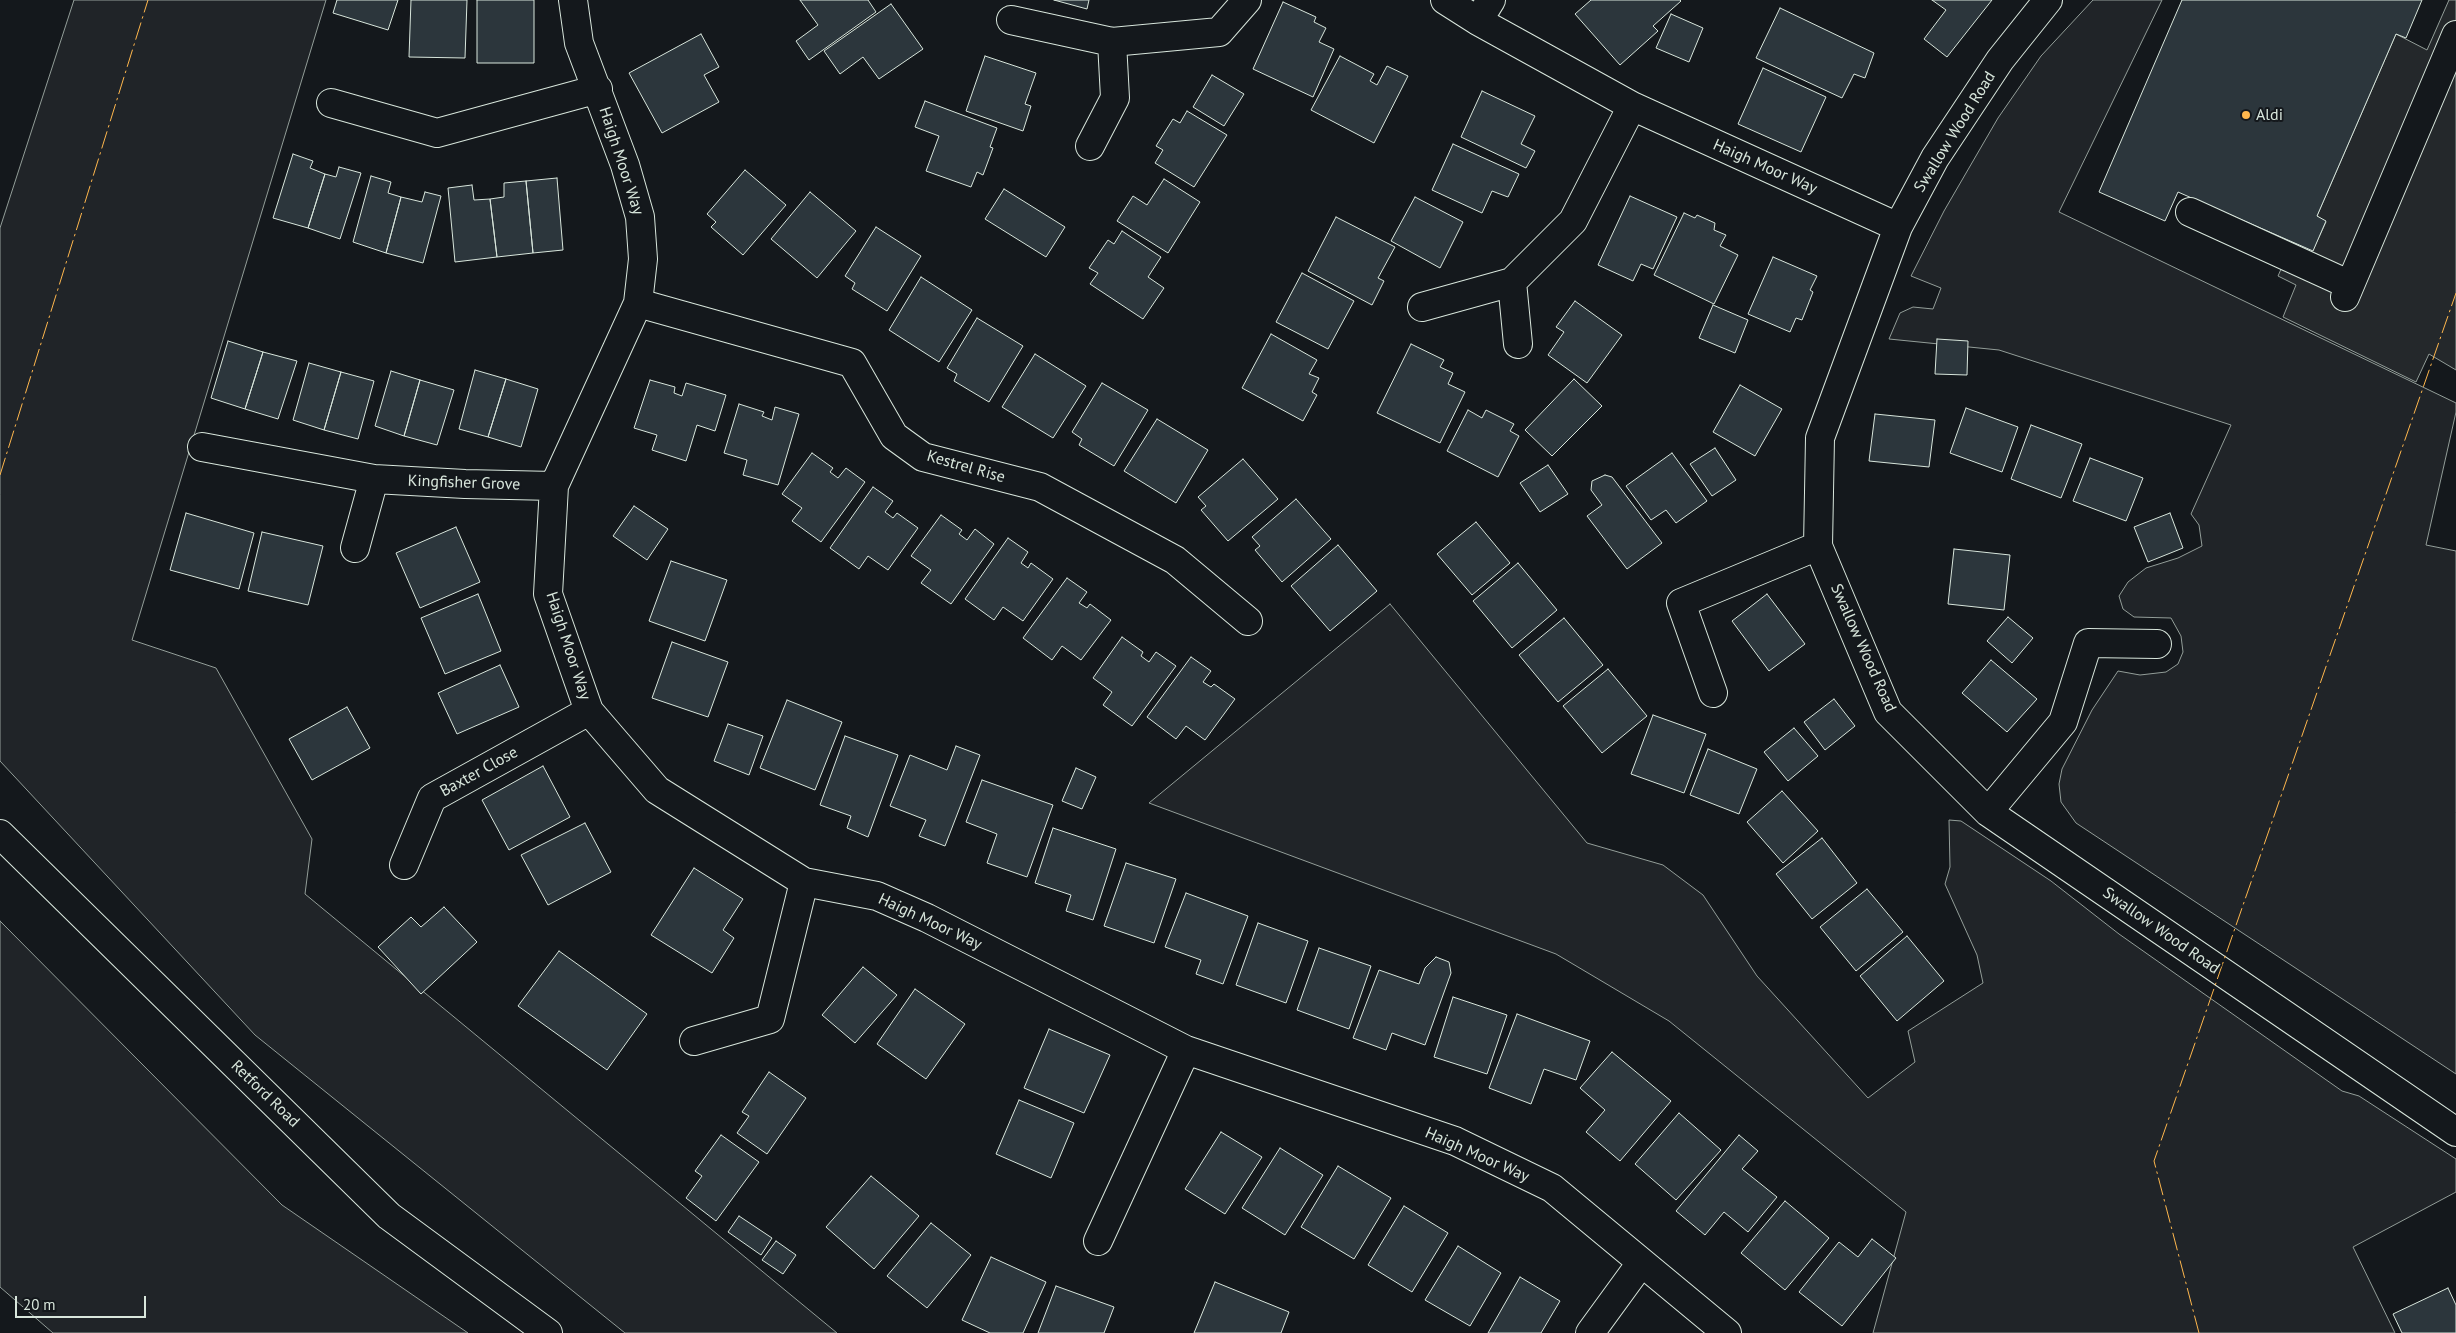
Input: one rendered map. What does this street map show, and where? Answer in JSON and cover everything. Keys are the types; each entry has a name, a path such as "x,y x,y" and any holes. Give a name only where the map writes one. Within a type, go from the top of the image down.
{"street":[{"name":"Haigh Moor Way","path":"573,0 580,43 625,165 640,217 643,259 638,303 554,486 548,594 589,711 657,790 804,882 876,896 927,918 1186,1050 1455,1141 1552,1188 1727,1333"},
{"path":"1011,20 1112,42 1220,32 1247,0"},
{"name":"Haigh Moor Way","path":"1445,0 1485,11 1632,106 1898,227"},
{"name":"Swallow Wood Road","path":"2048,0 2000,60 1935,158 1898,227 1820,438 1818,546 1888,712 1988,812 2456,1132"},
{"path":"2190,212 2348,291 2456,35"},
{"path":"1090,146 1115,98 1112,42"},
{"name":"Haigh Moor Way","path":"331,103 437,134 598,89"},
{"path":"1422,307 1512,282 1573,221 1632,106"},
{"path":"1512,282 1518,344"},
{"name":"Kestrel Rise","path":"638,303 852,363 894,436 923,457 1040,487 1175,560 1248,621"},
{"name":"Kingfisher Grove","path":"202,447 374,479 554,486"},
{"path":"355,548 374,479"},
{"path":"1713,692 1681,603 1818,546"},
{"path":"1988,812 2063,722 2088,643 2157,644"},
{"name":"Baxter Close","path":"404,866 432,798 589,711"},
{"name":"Retford Road","path":"0,834 388,1216 548,1333"},
{"path":"694,1041 770,1019 804,882"},
{"path":"1098,1241 1186,1050"},
{"path":"1590,1333 1641,1263"}],"shaded area":[{"path":"74,0 326,0 132,640 216,668 312,839 305,894 837,1333 625,1333 255,1035 0,761 0,228"},
{"path":"2093,0 2162,0 2059,212 2456,403 2456,412 2426,545 2456,551 2456,1074 2076,823 2061,802 2059,784 2062,769 2092,710 2118,671 2140,675 2166,672 2178,664 2183,652 2181,636 2171,618 2134,617 2123,609 2119,596 2128,582 2146,568 2178,558 2202,546 2199,525 2191,514 2231,425 1999,350 1889,339 1900,313 1913,307 1933,309 1941,288 1911,276 1944,211 1998,118 2041,56"},
{"path":"2449,0 2456,0 2456,370 2429,354 2416,382 2283,317 2296,285 2278,276 2293,242 2313,250 2326,222 2317,216 2396,34 2427,50"},
{"path":"1390,604 1587,843 1663,865 1703,895 1757,976 1868,1098 1915,1062 1908,1031 1983,983 1977,955 1945,884 1950,867 1949,820 1961,821 2051,881 2119,934 2342,1091 2359,1096 2456,1159 2456,1192 2353,1247 2395,1333 1873,1333 1906,1212 1669,1021 1556,954 1149,803"},
{"path":"0,921 282,1205 468,1333 53,1333 0,1287"}],"building":[{"path":"337,0 398,0 388,30 333,13"},
{"path":"411,0 467,0 465,58 409,57"},
{"path":"477,0 534,0 534,63 477,63"},
{"path":"800,0 868,0 876,12 809,60 796,41 818,25"},
{"path":"1054,0 1089,0 1087,9"},
{"path":"1591,0 1681,1 1653,26 1658,31 1620,65 1575,14"},
{"path":"1932,0 1992,0 1947,57 1924,39 1946,10"},
{"name":"Aldi","path":"2182,0 2422,0 2406,38 2396,34 2317,216 2326,221 2313,251 2178,192 2165,221 2099,192"},
{"path":"1283,2 1316,17 1314,22 1326,28 1319,42 1334,49 1313,97 1253,69"},
{"path":"891,4 923,49 879,79 863,57 840,74 824,51"},
{"path":"1780,8 1874,53 1865,78 1854,74 1842,98 1756,58"},
{"path":"1671,14 1703,28 1689,62 1656,48"},
{"path":"701,34 719,67 704,75 719,102 662,133 629,73"},
{"path":"985,56 1036,73 1025,104 1031,106 1023,131 966,111"},
{"path":"1340,56 1374,74 1370,81 1377,85 1387,66 1408,76 1374,143 1311,110"},
{"path":"1763,68 1826,97 1801,152 1738,124"},
{"path":"1212,75 1244,94 1224,126 1193,107"},
{"path":"1482,91 1535,116 1521,144 1535,151 1526,168 1461,137"},
{"path":"925,101 997,128 990,147 993,148 983,175 977,172 971,187 926,171 939,136 915,127"},
{"path":"1187,111 1227,135 1194,187 1155,163 1163,150 1156,146 1173,119 1180,123"},
{"path":"1453,144 1519,174 1508,197 1492,191 1482,213 1432,190"},
{"path":"293,154 313,161 310,168 325,174 308,228 273,218"},
{"path":"339,167 361,173 340,239 308,228 325,174 336,177"},
{"path":"745,170 786,205 743,255 711,227 716,222 707,214"},
{"path":"371,176 391,182 388,193 401,197 386,253 353,242"},
{"path":"557,178 563,250 533,253 526,181"},
{"path":"1164,179 1200,202 1168,253 1117,221 1133,196 1147,205"},
{"path":"526,181 533,253 497,257 490,199 504,197 504,183"},
{"path":"472,185 474,200 490,199 497,257 455,262 448,188"},
{"path":"1004,189 1065,227 1046,257 985,219"},
{"path":"425,192 441,196 423,263 386,253 401,197 422,202"},
{"path":"810,192 856,231 817,278 771,239"},
{"path":"1630,196 1677,217 1653,269 1641,264 1633,281 1598,265"},
{"path":"1415,197 1463,222 1440,268 1391,241"},
{"path":"1684,213 1695,218 1697,215 1715,223 1714,230 1726,235 1720,246 1738,255 1714,304 1654,275"},
{"path":"1336,217 1395,247 1378,278 1384,281 1372,305 1308,271"},
{"path":"876,227 921,256 887,311 852,289 855,283 845,276"},
{"path":"1122,231 1161,257 1148,277 1164,288 1143,319 1090,284 1098,273 1089,268 1108,240 1114,244"},
{"path":"1773,257 1817,276 1810,290 1813,292 1802,320 1796,318 1790,332 1748,314"},
{"path":"1302,273 1354,301 1328,349 1276,322"},
{"path":"921,277 972,310 939,362 889,330"},
{"path":"1575,301 1622,335 1587,383 1548,355 1564,332 1556,327"},
{"path":"1713,305 1748,320 1735,353 1699,338"},
{"path":"977,318 1023,346 989,402 954,381 957,374 947,368"},
{"path":"1271,334 1317,360 1309,374 1319,378 1312,392 1317,395 1303,421 1242,388"},
{"path":"1937,339 1968,341 1967,375 1935,374"},
{"path":"228,341 263,352 245,409 211,398"},
{"path":"1411,344 1444,360 1440,367 1453,373 1448,384 1465,392 1440,443 1377,413"},
{"path":"263,352 297,361 278,419 245,409"},
{"path":"1035,354 1086,386 1053,438 1002,407"},
{"path":"309,363 341,372 324,430 293,420"},
{"path":"475,370 506,379 488,437 459,429"},
{"path":"391,371 420,380 404,436 375,426"},
{"path":"341,372 374,381 358,439 324,430"},
{"path":"506,379 538,389 521,447 488,437"},
{"path":"1574,379 1602,406 1552,456 1525,430"},
{"path":"420,380 454,390 437,445 404,436"},
{"path":"650,380 675,387 674,393 682,396 686,383 726,395 715,431 697,425 686,461 652,450 657,435 634,428"},
{"path":"1102,383 1148,410 1114,466 1079,445 1082,439 1072,432"},
{"path":"1740,385 1782,409 1755,456 1713,432"},
{"path":"739,404 764,412 762,416 772,420 775,407 799,414 778,485 743,475 747,460 724,453"},
{"path":"1966,408 2018,427 2002,472 1950,453"},
{"path":"1468,410 1482,418 1486,410 1514,424 1510,431 1519,436 1498,477 1447,451"},
{"path":"1875,414 1935,420 1929,467 1869,461"},
{"path":"1157,419 1208,450 1176,503 1124,471"},
{"path":"2031,425 2082,444 2061,498 2011,479"},
{"path":"1715,448 1736,480 1712,496 1690,464"},
{"path":"812,453 833,468 830,472 838,478 846,468 865,482 821,542 792,521 802,508 782,494"},
{"path":"1672,453 1707,501 1676,523 1666,510 1651,520 1626,486"},
{"path":"2090,458 2143,478 2126,521 2073,501"},
{"path":"1243,459 1278,499 1228,541 1201,510 1206,506 1198,497"},
{"path":"1548,465 1568,494 1540,512 1520,483"},
{"path":"1605,475 1612,477 1662,543 1627,569 1587,516 1602,505 1591,490 1592,481"},
{"path":"873,487 893,501 885,512 893,518 897,513 918,528 888,570 868,556 859,569 830,548"},
{"path":"1296,499 1331,539 1282,582 1255,550 1260,546 1252,537"},
{"path":"634,506 668,529 647,560 613,536"},
{"path":"186,513 254,533 239,589 170,570"},
{"path":"2170,513 2183,548 2148,562 2134,527"},
{"path":"941,515 962,530 959,534 967,540 975,529 994,544 951,604 921,583 931,570 911,556"},
{"path":"1476,522 1510,563 1472,595 1437,554"},
{"path":"456,527 480,582 420,608 396,553"},
{"path":"262,532 323,546 308,605 248,591"},
{"path":"1008,538 1028,552 1021,563 1028,568 1031,563 1053,579 1023,621 1003,607 994,620 965,599"},
{"path":"1338,545 1377,591 1330,631 1291,586"},
{"path":"1954,549 2010,555 2004,610 1948,604"},
{"path":"671,561 727,580 705,641 649,621"},
{"path":"1518,563 1557,610 1512,648 1473,601"},
{"path":"1067,578 1087,592 1079,603 1087,608 1090,604 1111,620 1081,660 1062,646 1052,660 1023,638"},
{"path":"478,594 501,651 445,674 421,618"},
{"path":"1767,594 1805,644 1769,671 1732,621"},
{"path":"2008,617 2033,638 2012,663 1987,641"},
{"path":"1564,618 1603,665 1558,702 1519,655"},
{"path":"1122,637 1143,652 1141,656 1149,662 1156,652 1176,666 1132,726 1103,705 1112,692 1093,678"},
{"path":"672,642 728,662 708,717 652,698"},
{"path":"1191,657 1211,671 1203,682 1211,687 1214,684 1235,699 1205,740 1186,726 1176,739 1147,717"},
{"path":"1991,660 2037,699 2007,732 1962,693"},
{"path":"500,665 519,707 457,734 438,693"},
{"path":"1608,669 1647,716 1602,753 1563,706"},
{"path":"1834,699 1855,726 1825,750 1804,722"},
{"path":"787,700 842,722 815,790 760,768"},
{"path":"347,707 370,748 312,780 289,739"},
{"path":"1653,715 1706,734 1684,793 1631,774"},
{"path":"728,724 763,736 749,775 714,761"},
{"path":"1794,728 1818,756 1788,781 1764,752"},
{"path":"845,736 898,755 868,837 847,828 851,816 820,805"},
{"path":"956,746 980,755 945,846 919,836 926,820 890,806 910,755 947,770"},
{"path":"1708,749 1757,769 1739,814 1690,795"},
{"path":"543,766 570,817 509,850 482,800"},
{"path":"1076,768 1096,777 1082,809 1062,801"},
{"path":"982,780 1053,805 1027,877 987,863 997,834 966,822"},
{"path":"1782,791 1818,831 1783,863 1747,822"},
{"path":"585,823 611,872 548,905 521,855"},
{"path":"1053,828 1116,849 1093,920 1066,911 1071,895 1035,883"},
{"path":"1822,838 1857,883 1812,919 1776,874"},
{"path":"1126,863 1176,879 1154,943 1104,926"},
{"path":"694,868 743,899 723,930 734,938 712,973 651,935"},
{"path":"1867,889 1903,932 1856,971 1820,927"},
{"path":"1186,893 1248,916 1223,984 1196,974 1201,960 1165,947"},
{"path":"444,907 477,942 421,994 378,947 411,917 421,927"},
{"path":"1258,923 1308,941 1286,1003 1236,985"},
{"path":"1907,936 1944,981 1897,1021 1860,976"},
{"path":"1319,948 1371,966 1349,1029 1297,1010"},
{"path":"559,951 647,1014 607,1070 518,1006"},
{"path":"1436,957 1449,962 1451,973 1425,1045 1392,1033 1386,1050 1353,1038 1379,970 1419,984 1425,968"},
{"path":"863,967 897,995 855,1043 822,1015"},
{"path":"915,989 965,1024 926,1079 877,1044"},
{"path":"1453,997 1507,1015 1487,1074 1434,1057"},
{"path":"1517,1014 1590,1041 1576,1080 1544,1069 1531,1104 1489,1088"},
{"path":"1049,1029 1110,1055 1084,1113 1024,1088"},
{"path":"1612,1052 1671,1101 1620,1161 1586,1132 1605,1110 1580,1088"},
{"path":"769,1072 806,1098 767,1154 737,1133 749,1116 742,1112"},
{"path":"1019,1100 1074,1123 1051,1178 996,1154"},
{"path":"1679,1113 1721,1150 1676,1200 1635,1164"},
{"path":"1221,1132 1262,1157 1225,1214 1185,1189"},
{"path":"721,1135 759,1162 716,1221 686,1198 702,1176 695,1171"},
{"path":"1739,1135 1758,1151 1742,1169 1777,1197 1748,1232 1724,1212 1705,1235 1676,1211"},
{"path":"1280,1148 1323,1175 1285,1235 1242,1208"},
{"path":"1338,1166 1391,1198 1354,1259 1301,1227"},
{"path":"871,1176 919,1216 874,1269 826,1227"},
{"path":"1785,1201 1829,1238 1785,1290 1741,1253"},
{"path":"1404,1206 1448,1233 1412,1292 1368,1265"},
{"path":"739,1216 772,1238 761,1255 728,1232"},
{"path":"931,1223 971,1255 927,1308 887,1276"},
{"path":"1872,1239 1896,1258 1842,1326 1799,1292 1839,1242 1858,1257"},
{"path":"776,1241 796,1255 783,1274 762,1260"},
{"path":"1458,1246 1501,1273 1470,1326 1425,1300"},
{"path":"991,1257 1046,1282 1023,1333 990,1333 962,1320"},
{"path":"1520,1277 1560,1301 1541,1333 1488,1333"},
{"path":"1215,1282 1289,1312 1281,1333 1194,1333"},
{"path":"1056,1286 1114,1307 1104,1333 1038,1333"},
{"path":"2448,1288 2456,1305 2456,1333 2402,1333 2393,1314"}],"power":[{"path":"0,475 148,0"},
{"path":"2199,1333 2154,1161 2456,293"}],"place":[{"name":"Aldi","path":"2246,115"}]}
